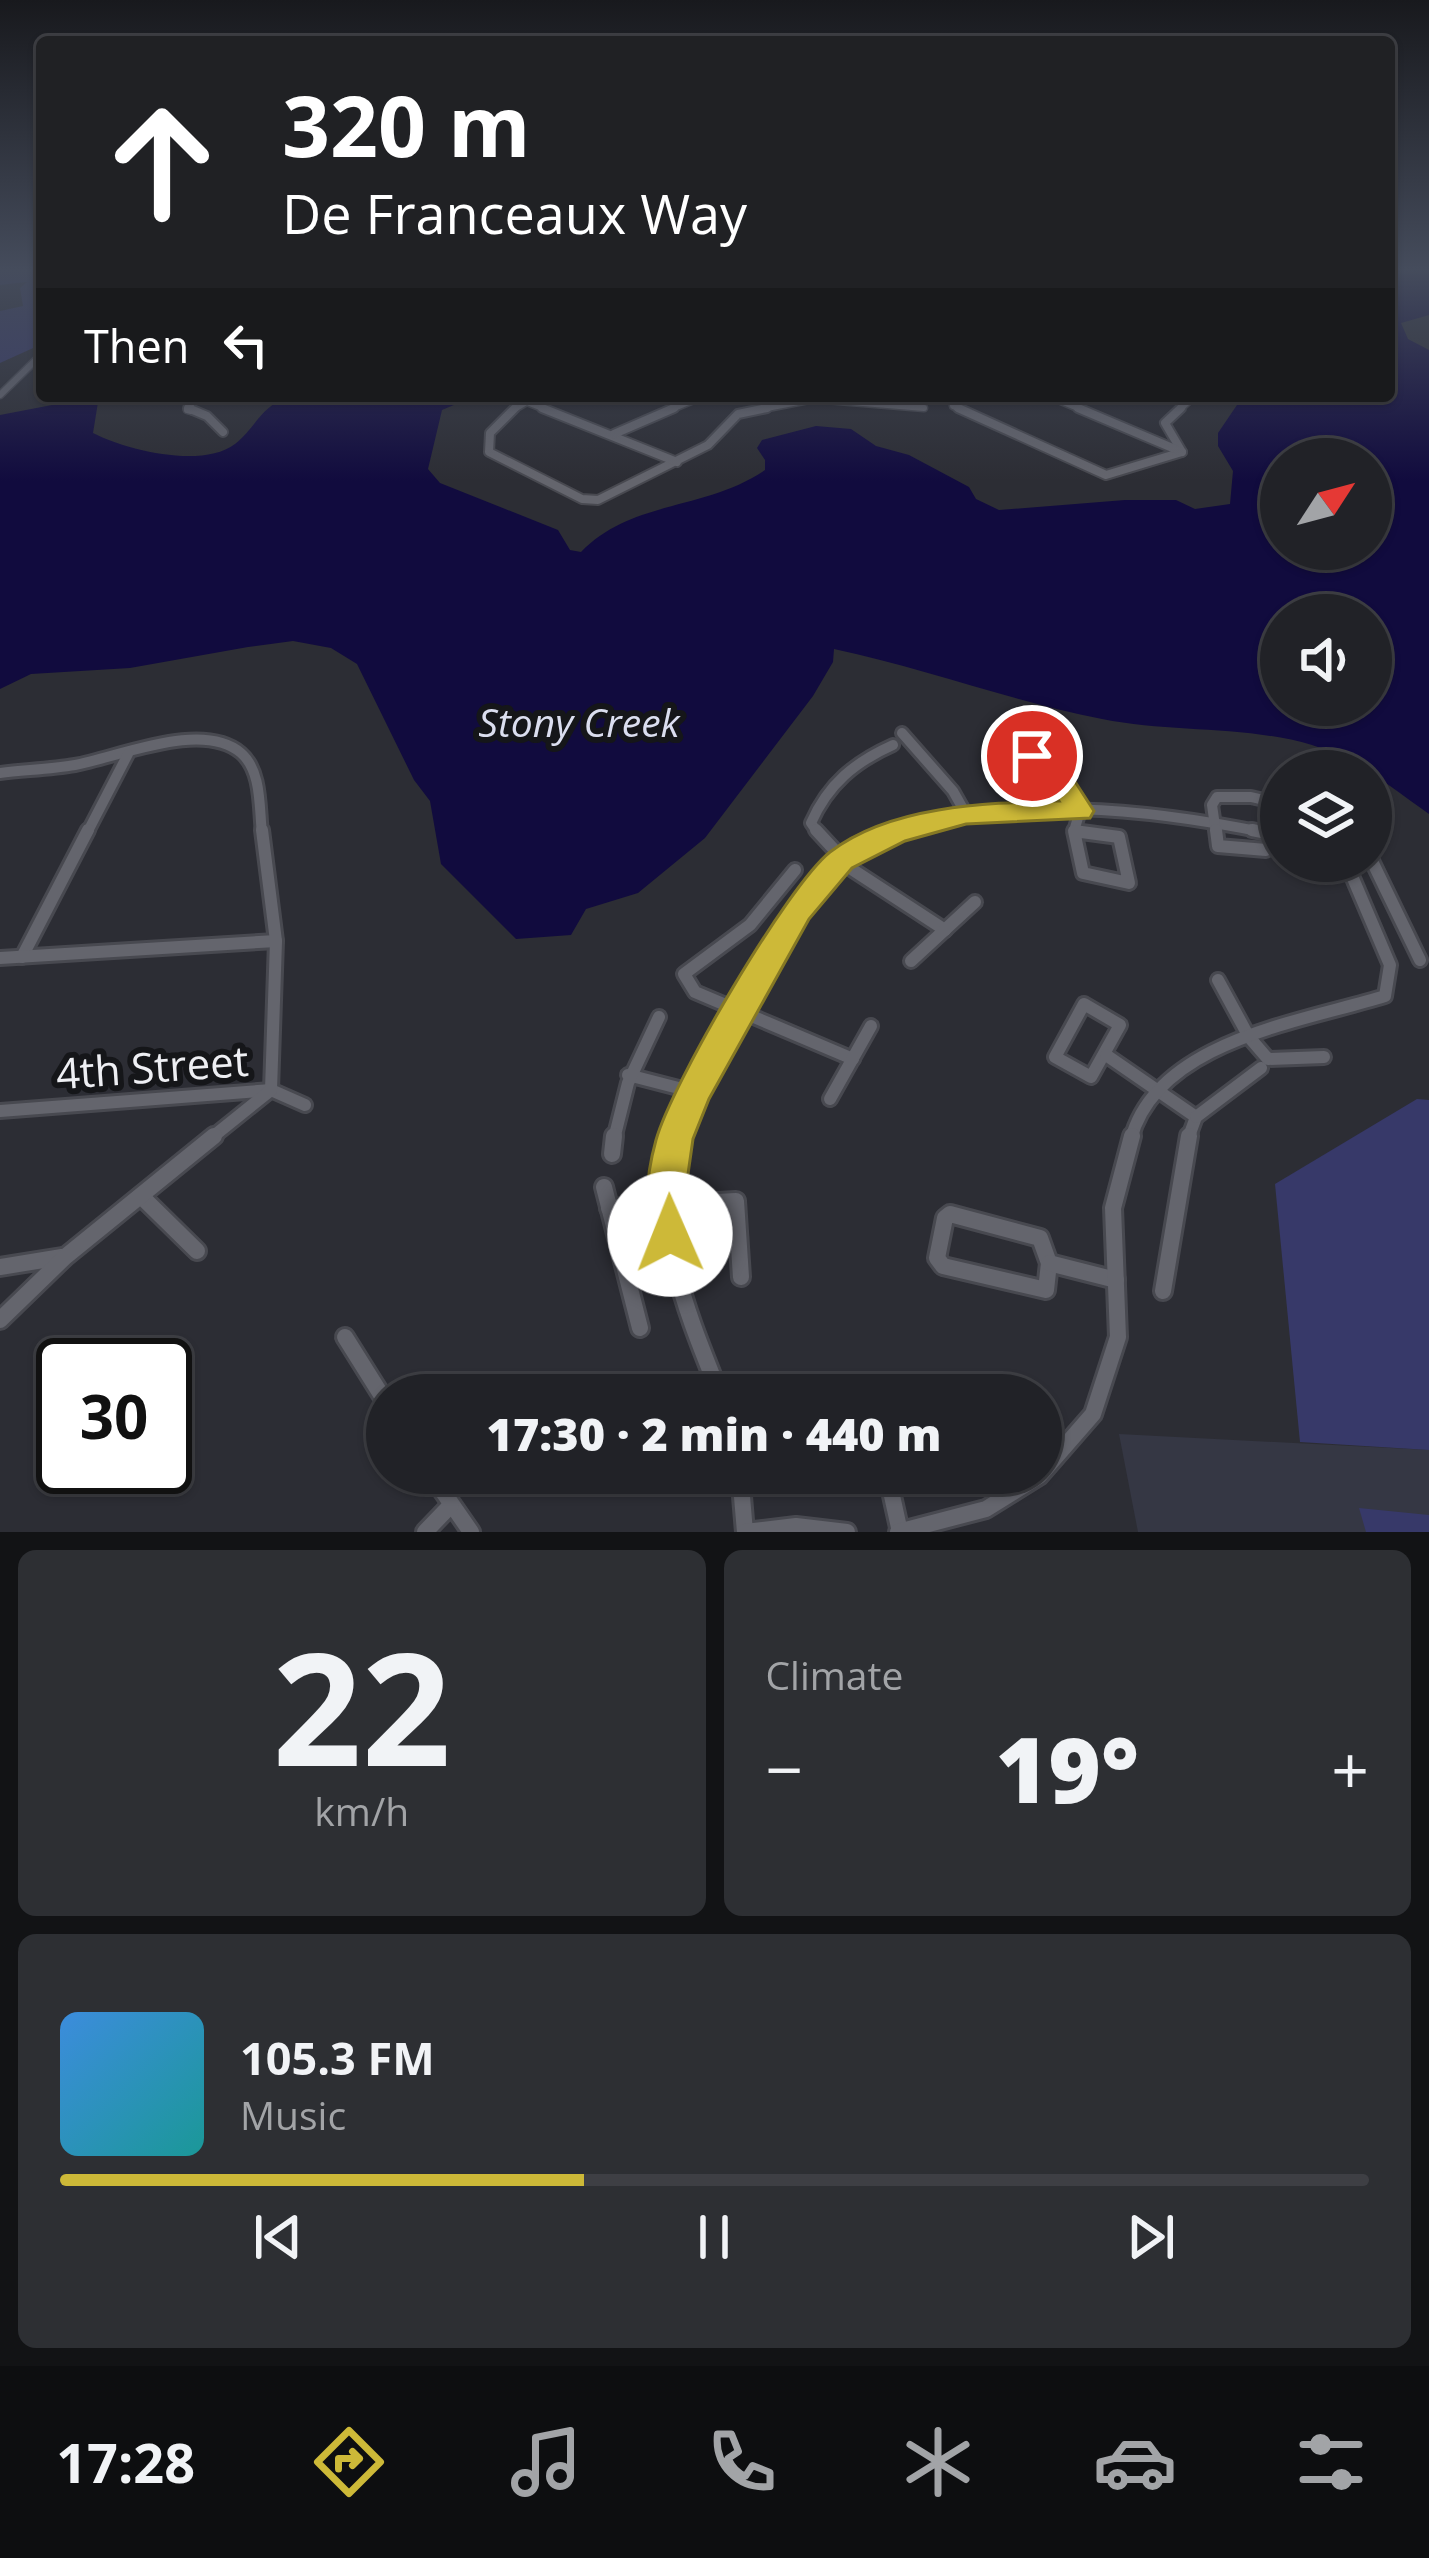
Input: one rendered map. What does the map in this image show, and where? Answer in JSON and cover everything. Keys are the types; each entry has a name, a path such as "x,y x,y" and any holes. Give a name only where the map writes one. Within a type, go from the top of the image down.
{"street":[{"path":"0,395 36,360"},
{"path":"192,402 187,410 207,416 224,432"},
{"path":"677,462 527,402 488,433 489,452 582,499 598,500 677,462 709,445 738,414 796,402"},
{"path":"614,434 689,402"},
{"path":"769,402 773,406"},
{"path":"851,402 924,408"},
{"path":"952,402 966,415 1106,475 1182,452"},
{"path":"1063,402 1182,452"},
{"path":"1182,452 1166,424 1188,402"},
{"path":"902,733 953,791 966,814"},
{"path":"0,773 203,741 231,747 247,758 255,775 276,941 271,1090 65,1257 0,1320"},
{"path":"893,746 837,777 822,795 811,823 823,845 841,860 945,930"},
{"path":"1011,752 1032,756 1055,772 1080,811"},
{"path":"22,957 128,754"},
{"path":"1260,800 1216,797 1213,823 1218,847 1260,850"},
{"path":"1073,832 1118,837 1130,883 1083,873 1073,832 1080,811"},
{"path":"712,1374 681,1298 664,1202 675,1139 738,1010 798,910 841,860 896,833 966,814 1080,811 1260,832"},
{"path":"795,870 750,926 684,974 694,992 853,1059"},
{"path":"891,1494 899,1532 986,1509 1039,1476 1093,1414 1118,1337 1113,1208 1134,1128 1156,1089 1212,1049 1385,996 1390,964 1354,882"},
{"path":"1383,882 1420,960"},
{"path":"911,961 975,902"},
{"path":"0,958 276,941"},
{"path":"1218,980 1249,1037 1268,1059 1324,1057"},
{"path":"1084,1004 1120,1025 1106,1055 1091,1077 1055,1057 1084,1004"},
{"path":"612,1154 615,1113 628,1075 659,1017"},
{"path":"830,1100 871,1026"},
{"path":"1106,1055 1196,1117"},
{"path":"1163,1292 1183,1153 1196,1117 1261,1068"},
{"path":"628,1075 694,1092"},
{"name":"4th Street","path":"0,1111 271,1090 305,1105"},
{"path":"604,1187 640,1328"},
{"path":"141,1196 197,1251"},
{"path":"609,1208 736,1201 741,1277"},
{"path":"950,1214 1040,1238 1049,1263 1046,1290 1041,1292 943,1266 937,1258 945,1217 950,1214"},
{"path":"0,1267 65,1257"},
{"path":"1049,1263 1116,1280"},
{"path":"345,1337 368,1374"},
{"path":"444,1494 470,1532"},
{"path":"742,1494 745,1532 796,1526 848,1532"},
{"path":"425,1532 451,1505"}],"shaded area":[{"path":"0,338 36,338 36,347 0,363"},
{"path":"1417,1099 1429,1100 1429,1450 1300,1442 1275,1184"},
{"path":"1119,1434 1429,1450 1429,1532 1138,1532"},
{"path":"1359,1508 1429,1515 1429,1532 1366,1532"}],"water":[{"name":"Stony Creek","path":"1395,338 1408,338 1429,350 1429,814 1392,788 1392,750 1325,750 1260,734 1102,719 834,649 833,662 813,696 705,838 638,893 586,909 571,935 516,939 441,864 430,801 414,780 357,664 331,648 293,641 130,668 31,674 0,689 0,415 68,402 98,402 93,433 144,451 184,456 221,451 235,444 278,402 461,402 442,410 428,469 440,483 558,530 570,550 581,552 623,523 742,483 765,470 757,448 762,440 816,426 851,429 876,446 909,455 969,487 976,499 999,510 1125,500 1176,500 1195,509 1230,504 1233,471 1218,446 1218,433 1239,402 1395,402"}],"route":[{"path":"670,1234 664,1202 675,1139 738,1010 798,910 841,860 896,833 966,814 1080,811 1055,772 1032,756"}]}
